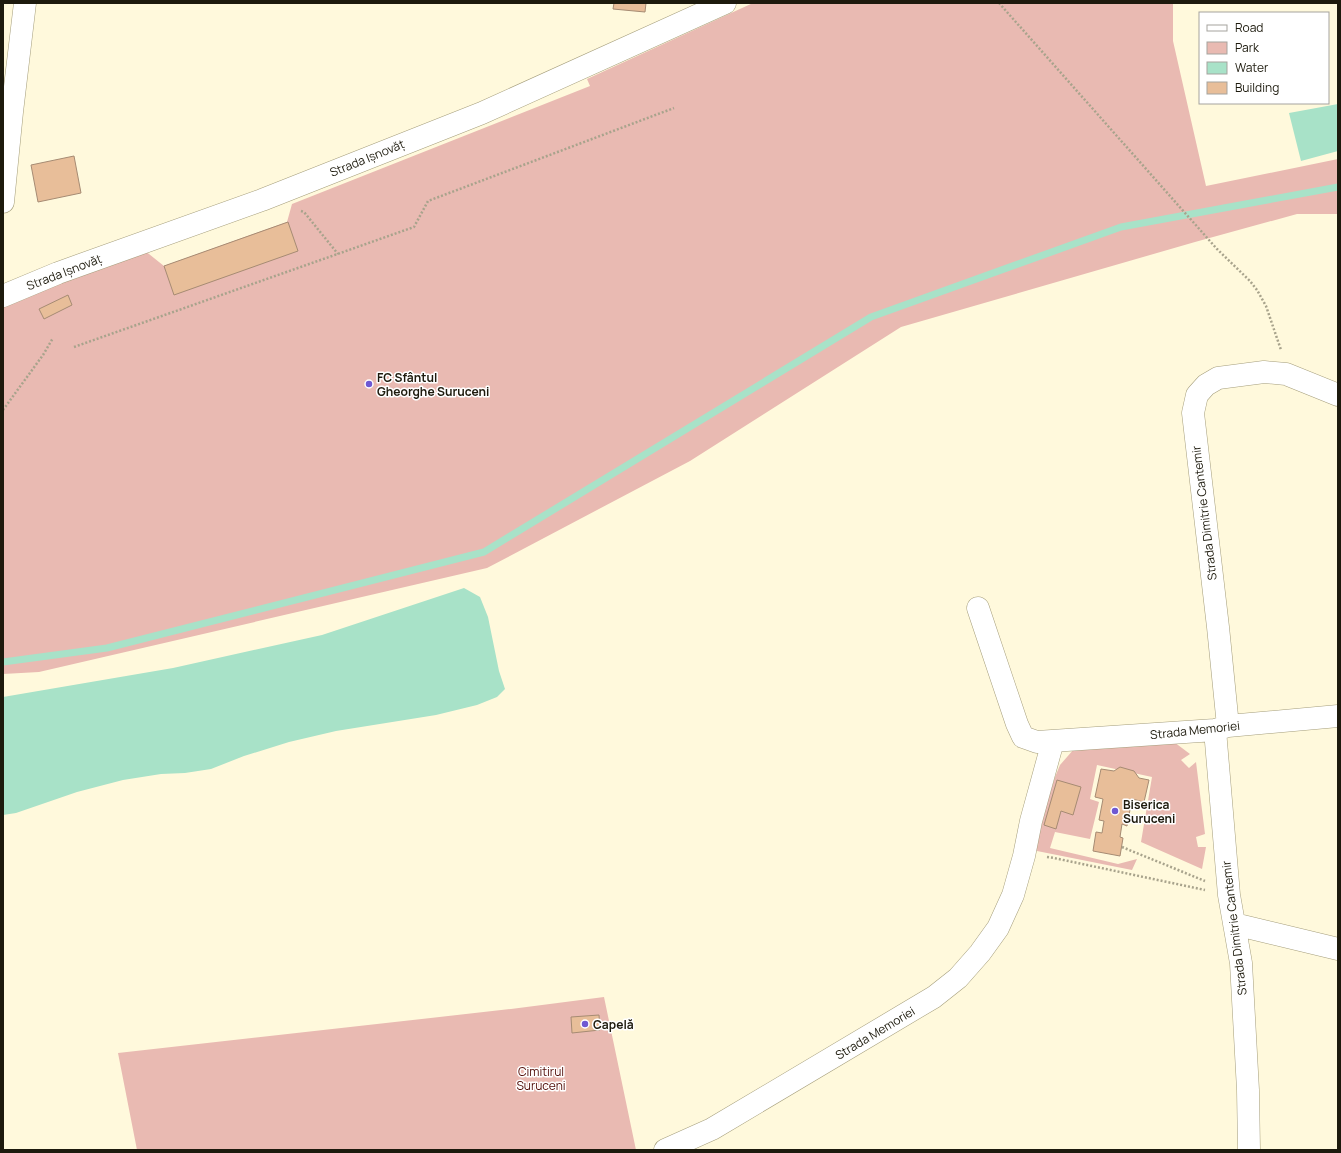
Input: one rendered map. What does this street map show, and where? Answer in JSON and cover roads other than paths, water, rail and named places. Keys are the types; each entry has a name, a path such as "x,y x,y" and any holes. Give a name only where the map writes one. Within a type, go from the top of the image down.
{"street":[{"path":"3,202 8,114 25,3"},
{"name":"Strada Ișnovăț","path":"3,296 58,273 262,200 475,116 725,3"},
{"name":"Strada Dimitrie Cantemir","path":"1249,1150 1248,1090 1240,962 1229,892 1218,628 1193,413 1197,395 1206,385 1218,378 1264,372 1286,374 1338,395"},
{"name":"Strada Memoriei","path":"978,608 1017,724 1023,737 1037,742 1221,728 1338,716"},
{"name":"Strada Memoriei","path":"665,1150 712,1129 934,998 958,978 980,953 998,928 1013,894 1024,856 1031,821 1052,741"},
{"path":"1234,924 1338,950"}],"water":[{"path":"1338,104 1338,151 1301,161 1289,113"},
{"path":"464,588 480,597 488,617 499,671 505,689 497,697 477,705 436,715 336,731 289,742 244,756 211,769 185,773 161,774 123,780 77,792 16,813 3,815 3,697 173,668 322,635"}],"waterway":[{"path":"3,662 107,648 484,552 871,317 1121,227 1338,187"}],"place":[{"name":"FC Sfântul Gheorghe Suruceni","path":"369,384"},
{"name":"Biserica Suruceni","path":"1115,811"},
{"name":"Capelă","path":"585,1024"}],"park label":[{"name":"Cimitirul Suruceni","path":"541,1078"}]}
